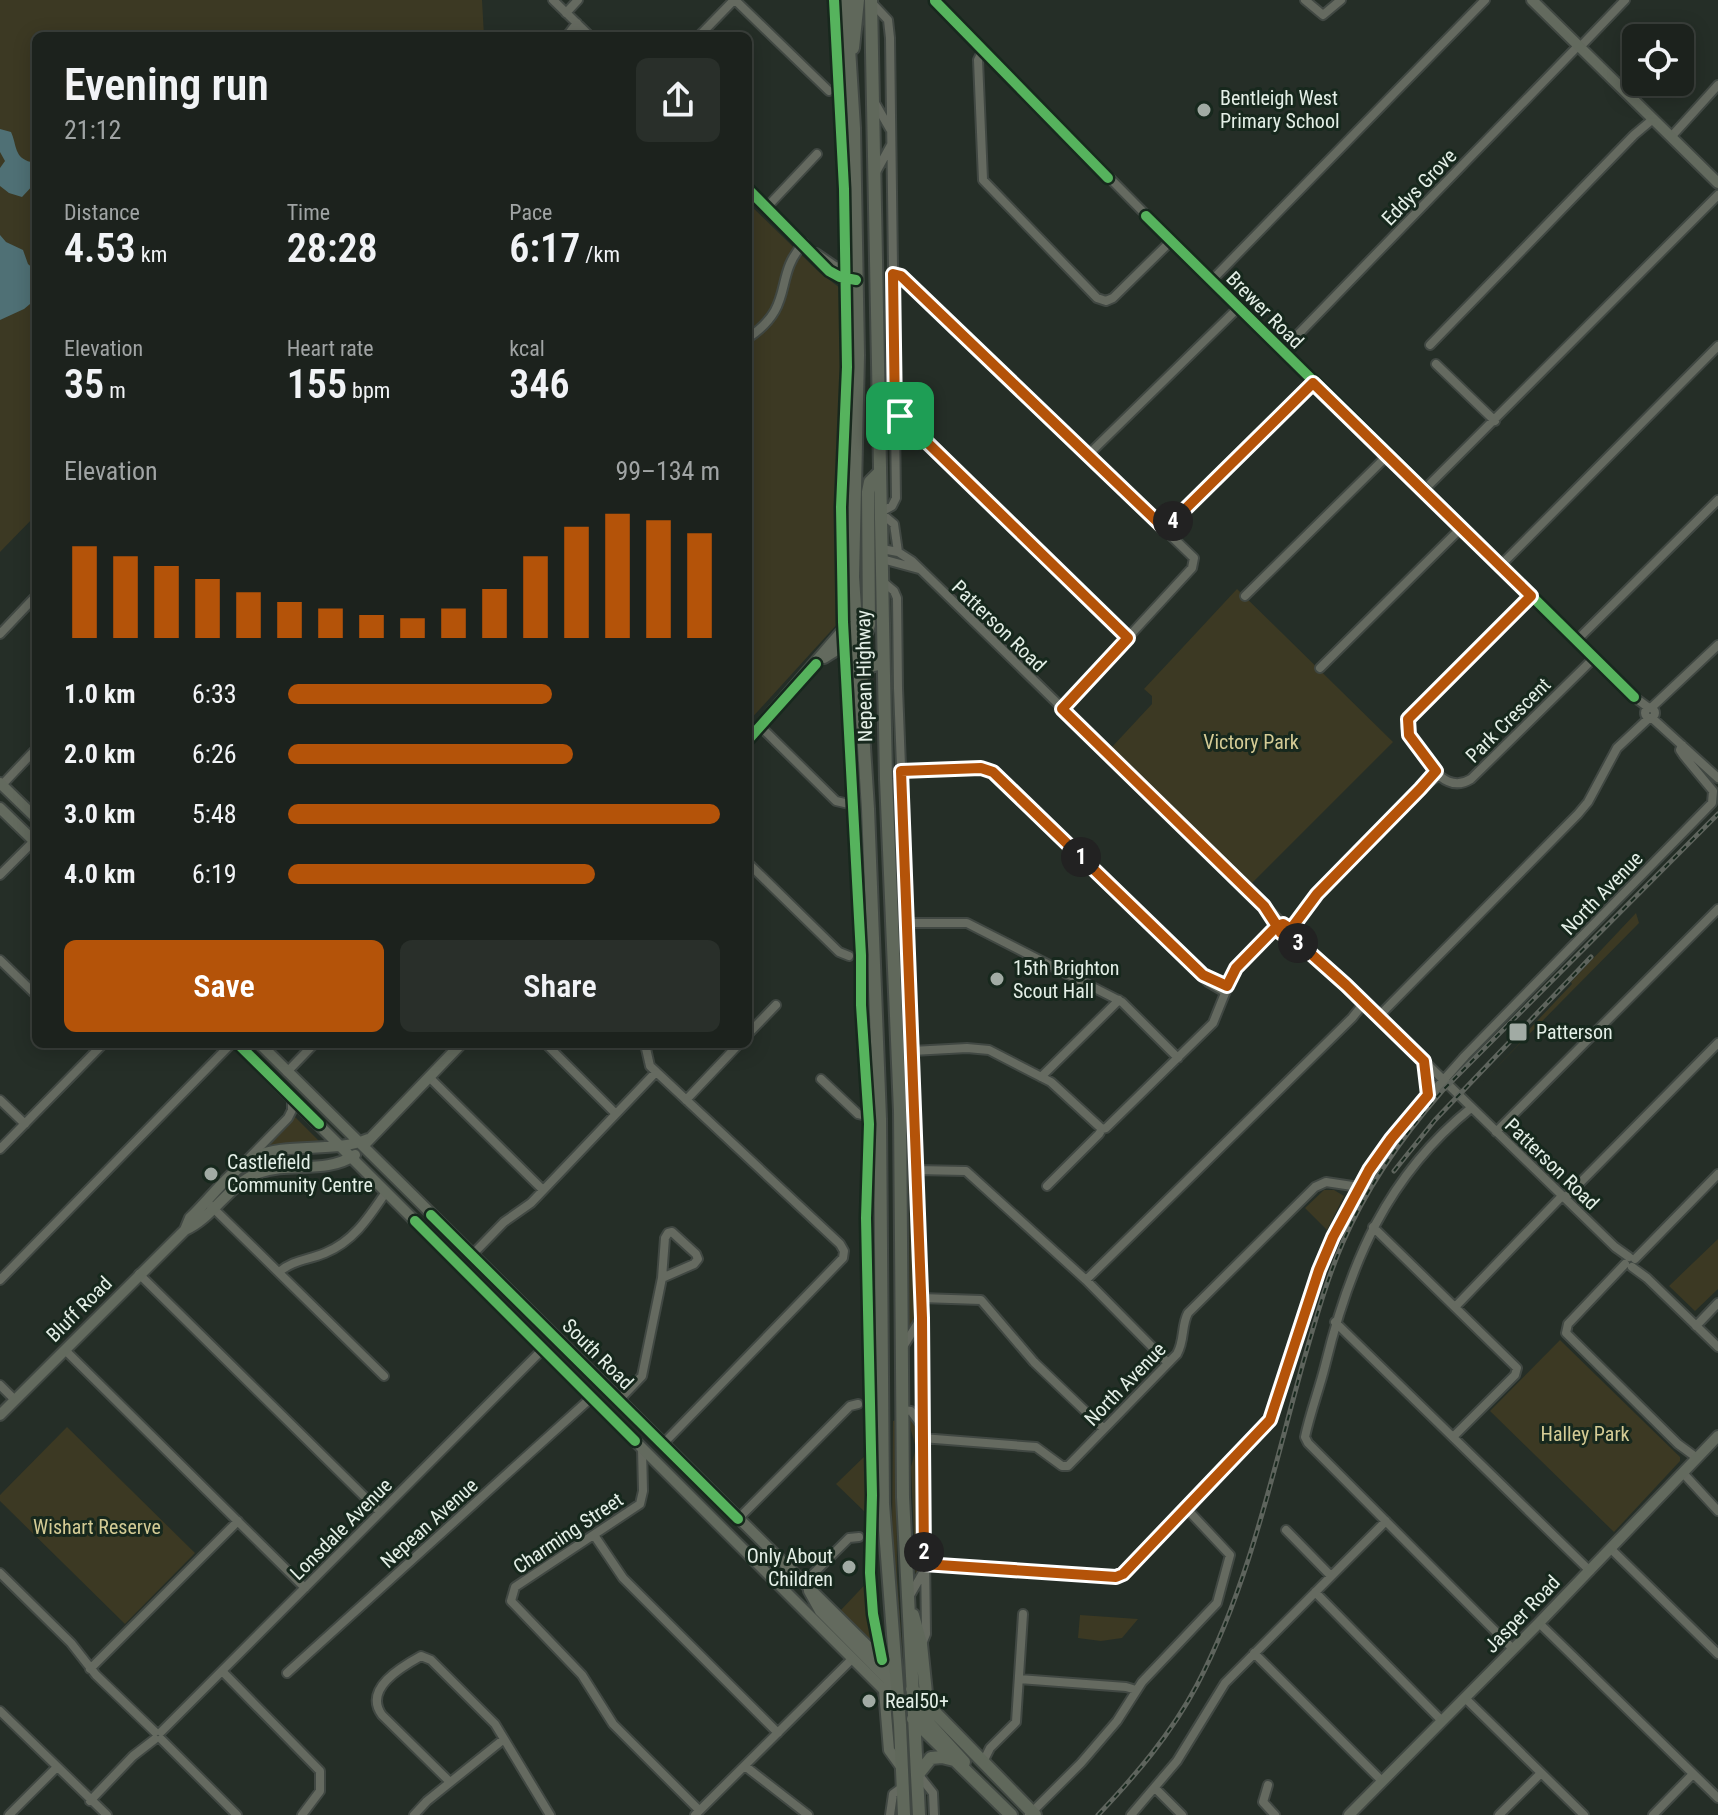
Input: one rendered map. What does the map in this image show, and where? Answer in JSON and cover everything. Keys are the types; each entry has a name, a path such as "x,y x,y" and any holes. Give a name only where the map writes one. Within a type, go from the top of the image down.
{"highway":[{"name":"Nepean Highway","path":"864,1 849,66 854,128 857,320 853,548 880,1119 883,1504 895,1673 890,1690 898,1704 904,1815"},
{"name":"Nepean Highway","path":"864,1 873,99 881,513 875,553 882,581 899,1087 908,1601 919,1815"},
{"path":"856,230 866,229 875,222"},
{"path":"856,275 877,273"},
{"path":"857,320 865,305 877,300"},
{"path":"856,638 866,633 869,625 875,553 870,482 880,472"},
{"path":"853,548 875,553"},
{"path":"859,681 870,666 883,663"},
{"path":"873,949 893,948"},
{"path":"883,1409 903,1410"},
{"path":"908,1601 921,1644 928,1706"},
{"name":"South Road","path":"895,1673 1032,1814"},
{"path":"890,1690 914,1707 956,1750 980,1784"},
{"path":"898,1704 1011,1815"},
{"path":"918,1774 931,1758 954,1760"}],"main road":[{"path":"1532,0 1718,186"},
{"path":"752,735 855,616"},
{"path":"816,664 856,638"},
{"path":"1,784 32,814"},
{"path":"0,808 32,838"},
{"name":"South Road","path":"242,1048 725,1532 820,1618 852,1659 890,1690"},
{"name":"South Road","path":"264,1048 364,1143 472,1255 895,1673"},
{"path":"352,1157 457,1048"},
{"path":"306,1111 317,1100"},
{"name":"Bluff Road","path":"0,1415 139,1274 185,1230 196,1225 250,1160 265,1154 364,1143"},
{"name":"Bluff Road","path":"210,1206 257,1174 280,1169 327,1167 352,1157"},
{"path":"544,1348 555,1337"},
{"name":"Jasper Road","path":"1349,1815 1590,1571 1718,1436"},
{"path":"725,1532 738,1519"},
{"path":"805,1584 820,1618 854,1646 890,1690 889,1750 902,1768"},
{"path":"852,1659 854,1646"}],"street":[{"path":"553,0 586,32"},
{"path":"566,13 578,0"},
{"path":"703,32 734,0 829,91"},
{"name":"Brewer Road","path":"934,0 1313,383 1718,778"},
{"path":"1305,0 1323,15 1341,0"},
{"path":"1211,281 1485,0"},
{"name":"Eddys Grove","path":"1282,351 1625,0"},
{"path":"864,1 888,20 890,27 895,501 881,513 894,524 898,552"},
{"path":"572,32 579,25"},
{"path":"986,53 979,66 983,180 1097,298 1106,301 1113,298 1171,241"},
{"path":"1669,135 1718,85"},
{"path":"873,99 892,137"},
{"path":"1430,345 1651,117"},
{"path":"874,174 892,137"},
{"path":"767,207 817,154"},
{"path":"1705,205 1718,186"},
{"path":"752,193 830,272 843,279 856,275"},
{"path":"1423,491 1718,195"},
{"path":"752,335 777,309 790,260 805,244"},
{"path":"893,274 901,276 1088,455 1190,554 1194,563 1062,709"},
{"path":"877,300 887,306 894,320"},
{"path":"1088,455 1238,308"},
{"path":"1500,566 1718,346"},
{"path":"1436,364 1495,421"},
{"path":"1165,529 1313,383"},
{"path":"895,416 912,425 1128,638"},
{"path":"880,454 896,427"},
{"path":"1245,596 1387,456"},
{"path":"1576,641 1718,500"},
{"path":"1320,668 1461,528"},
{"name":"Patterson Road","path":"875,553 898,552 919,569 1264,906 1281,929 1365,1004 1718,1347"},
{"name":"Patterson Road","path":"875,553 919,569"},
{"path":"882,581 896,596 922,1318 926,1638 921,1644"},
{"path":"1047,1186 1215,1020 1236,968 1281,929 1437,773 1409,735 1408,719 1531,596"},
{"path":"0,634 32,600"},
{"path":"1378,1017 1578,814 1588,802 1617,748 1718,645"},
{"name":"Park Crescent","path":"1437,773 1451,783 1461,784 1471,779 1594,658"},
{"path":"883,663 898,688"},
{"path":"760,726 836,801 849,804"},
{"name":"North Avenue","path":"922,1438 1036,1447 1066,1467 1181,1348 1184,1322 1193,1308 1315,1187 1322,1183 1334,1183 1358,1189 1391,1139 1442,1079 1712,803 1713,791 1684,756 1680,750 1682,745"},
{"path":"1,784 32,753"},
{"path":"901,771 981,768 993,772 1203,975 1226,989"},
{"path":"0,875 32,844"},
{"path":"752,867 839,952 849,956"},
{"name":"Nepean Highway","path":"891,897 904,870"},
{"path":"1498,1133 1718,909"},
{"path":"907,923 967,923 1119,1000 1178,1058"},
{"path":"893,948 908,960"},
{"path":"0,960 32,991"},
{"path":"1041,1077 1119,1000"},
{"path":"1086,1280 1365,1004"},
{"path":"752,1030 776,1005"},
{"path":"1456,1306 1718,1043"},
{"path":"91,1048 95,1052"},
{"path":"0,1149 99,1048"},
{"path":"0,1280 227,1048"},
{"path":"287,1072 310,1048"},
{"path":"550,1048 616,1114"},
{"path":"646,1048 648,1063 656,1072 831,1234 844,1251 843,1258 663,1444"},
{"path":"686,1100 735,1048"},
{"path":"912,1051 985,1048 1053,1084 1102,1129"},
{"path":"1424,1061 1427,1096"},
{"path":"899,1087 912,1066"},
{"path":"472,1255 504,1222 526,1207 656,1072"},
{"path":"429,1077 543,1190"},
{"path":"821,1079 857,1114 880,1119"},
{"name":"Bluff Road","path":"242,1167 290,1116 292,1097"},
{"path":"0,1100 25,1124"},
{"path":"1470,1106 1406,1174 1373,1227 1335,1322 1305,1437 1513,1649"},
{"path":"900,1132 916,1157"},
{"path":"916,1170 966,1171 1086,1280 1167,1362"},
{"path":"1694,1460 1565,1331 1568,1324 1718,1174"},
{"path":"924,1567 1116,1577 1123,1574 1273,1416 1319,1270 1358,1189"},
{"path":"279,1272 293,1262 338,1247 352,1237 386,1192"},
{"path":"210,1206 384,1376"},
{"path":"1373,1227 1514,1363 1517,1370 1453,1437"},
{"path":"619,1400 642,1376 662,1278 665,1238 671,1232 698,1259 694,1264 662,1278"},
{"path":"139,1274 380,1512"},
{"path":"921,1298 981,1300 1034,1362 1103,1430"},
{"path":"1696,1326 1718,1303"},
{"path":"902,1348 922,1318"},
{"path":"1335,1322 1590,1571"},
{"name":"Lonsdale Avenue","path":"91,1799 544,1348"},
{"path":"65,1350 305,1588"},
{"path":"0,1385 15,1400"},
{"name":"Nepean Avenue","path":"287,1673 592,1397"},
{"path":"738,1519 850,1406 858,1404"},
{"path":"903,1410 912,1411 922,1428"},
{"name":"Charming Street","path":"642,1448 641,1502 632,1511 515,1587 511,1601 582,1675 613,1724 697,1813"},
{"path":"1681,1475 1718,1511"},
{"path":"1032,1814 1117,1721 1136,1690 1217,1603 1230,1562 1227,1550 1186,1508"},
{"path":"90,1669 238,1521"},
{"path":"1131,1815 1156,1789 1190,1742 1223,1686 1386,1521"},
{"path":"1286,1530 1331,1576"},
{"path":"594,1535 623,1578 778,1733"},
{"path":"805,1584 849,1538 859,1537"},
{"path":"1611,1549 1718,1654"},
{"path":"908,1601 924,1567"},
{"path":"0,1573 71,1643 90,1669 237,1815"},
{"path":"1315,1592 1442,1721"},
{"path":"983,1762 990,1748 1014,1726 1016,1719 1023,1614"},
{"path":"1539,1623 1718,1798"},
{"path":"1254,1653 1382,1781"},
{"path":"450,1782 382,1715 377,1705 377,1692 393,1675 419,1657 426,1656 492,1720 550,1815"},
{"path":"697,1813 852,1659"},
{"path":"222,1671 320,1771 320,1791 302,1815"},
{"path":"1019,1679 1136,1690"},
{"path":"1465,1698 1584,1815"},
{"path":"0,1711 107,1815"},
{"path":"417,1814 450,1782 504,1739"},
{"path":"745,1766 808,1815"},
{"path":"9,1815 57,1767"},
{"path":"1499,1815 1541,1773"},
{"path":"918,1774 931,1789 934,1815"},
{"path":"1653,1815 1693,1774"},
{"path":"1268,1785 1263,1802 1275,1815"},
{"path":"890,1815 893,1794 904,1786"},
{"path":"1156,1789 1182,1815"}],"green space":[{"path":"0,0 482,0 484,32 32,32 32,519 0,552"},
{"path":"752,207 819,272 844,291 840,621 752,718"},
{"name":"Victory Park","path":"1237,589 1393,742 1252,883 1112,747 1152,704 1152,696 1144,689"},
{"path":"1636,913 1639,923 1483,1081 1519,1044 1518,1041"},
{"path":"294,1116 319,1141 260,1151"},
{"path":"910,1151 917,1311 909,1333 908,1192"},
{"path":"1324,1190 1334,1190 1344,1196 1327,1230 1305,1208"},
{"path":"1718,1239 1718,1289 1695,1311 1669,1286"},
{"name":"Halley Park","path":"1560,1340 1680,1457 1680,1461 1614,1532 1490,1411"},
{"path":"910,1417 918,1432 919,1571 916,1580 911,1467 916,1448"},
{"path":"896,1420 897,1574 903,1661 892,1542 893,1421"},
{"name":"Wishart Reserve","path":"67,1427 195,1553 125,1624 0,1501 0,1495"},
{"path":"868,1453 870,1508 865,1512 836,1484"},
{"path":"875,1574 882,1643 877,1648 840,1611"},
{"path":"1080,1615 1138,1619 1122,1638 1101,1641 1078,1638"}],"water":[{"path":"0,129 11,132 19,154 32,164 32,186 22,197 0,186 0,168 5,161 0,152"},
{"path":"0,235 6,242 23,250 32,268 32,302 0,320"}],"railway":[{"path":"1098,1815 1164,1737 1187,1703 1215,1647 1258,1527 1326,1287 1353,1221 1374,1182 1399,1144 1442,1091 1718,814"},
{"path":"1394,1171 1435,1120 1591,957"}],"cycle path":[{"path":"834,0 844,189 847,367 841,507 843,622 869,1124 866,1218 872,1495 870,1573 873,1614 882,1660"},
{"path":"935,1 1108,178"},
{"path":"752,193 829,271 856,280"},
{"path":"1146,216 1634,697"},
{"path":"752,736 816,664"},
{"path":"242,1048 319,1124"},
{"path":"431,1215 738,1519"},
{"path":"415,1221 635,1441"}],"place":[{"name":"Bentleigh West Primary School","path":"1204,110"},
{"name":"15th Brighton Scout Hall","path":"997,979"},
{"name":"Patterson","path":"1518,1032"},
{"name":"Castlefield Community Centre","path":"211,1174"},
{"name":"Only About Children","path":"849,1567"},
{"name":"Real50+","path":"869,1701"}],"route":[{"path":"900,416 895,416 893,274 901,276 1165,529 1313,383 1531,596 1408,719 1409,735 1436,771 1317,894 1291,929 1286,924 1277,926 1281,933 1300,944 1346,985 1424,1061 1428,1095 1369,1170 1333,1237 1319,1270 1273,1416 1123,1574 1116,1577 924,1564 922,1318 901,771 985,768 993,772 1203,975 1217,984 1227,986 1236,968 1277,926 1264,906 1062,709 1128,638 900,416"}]}
